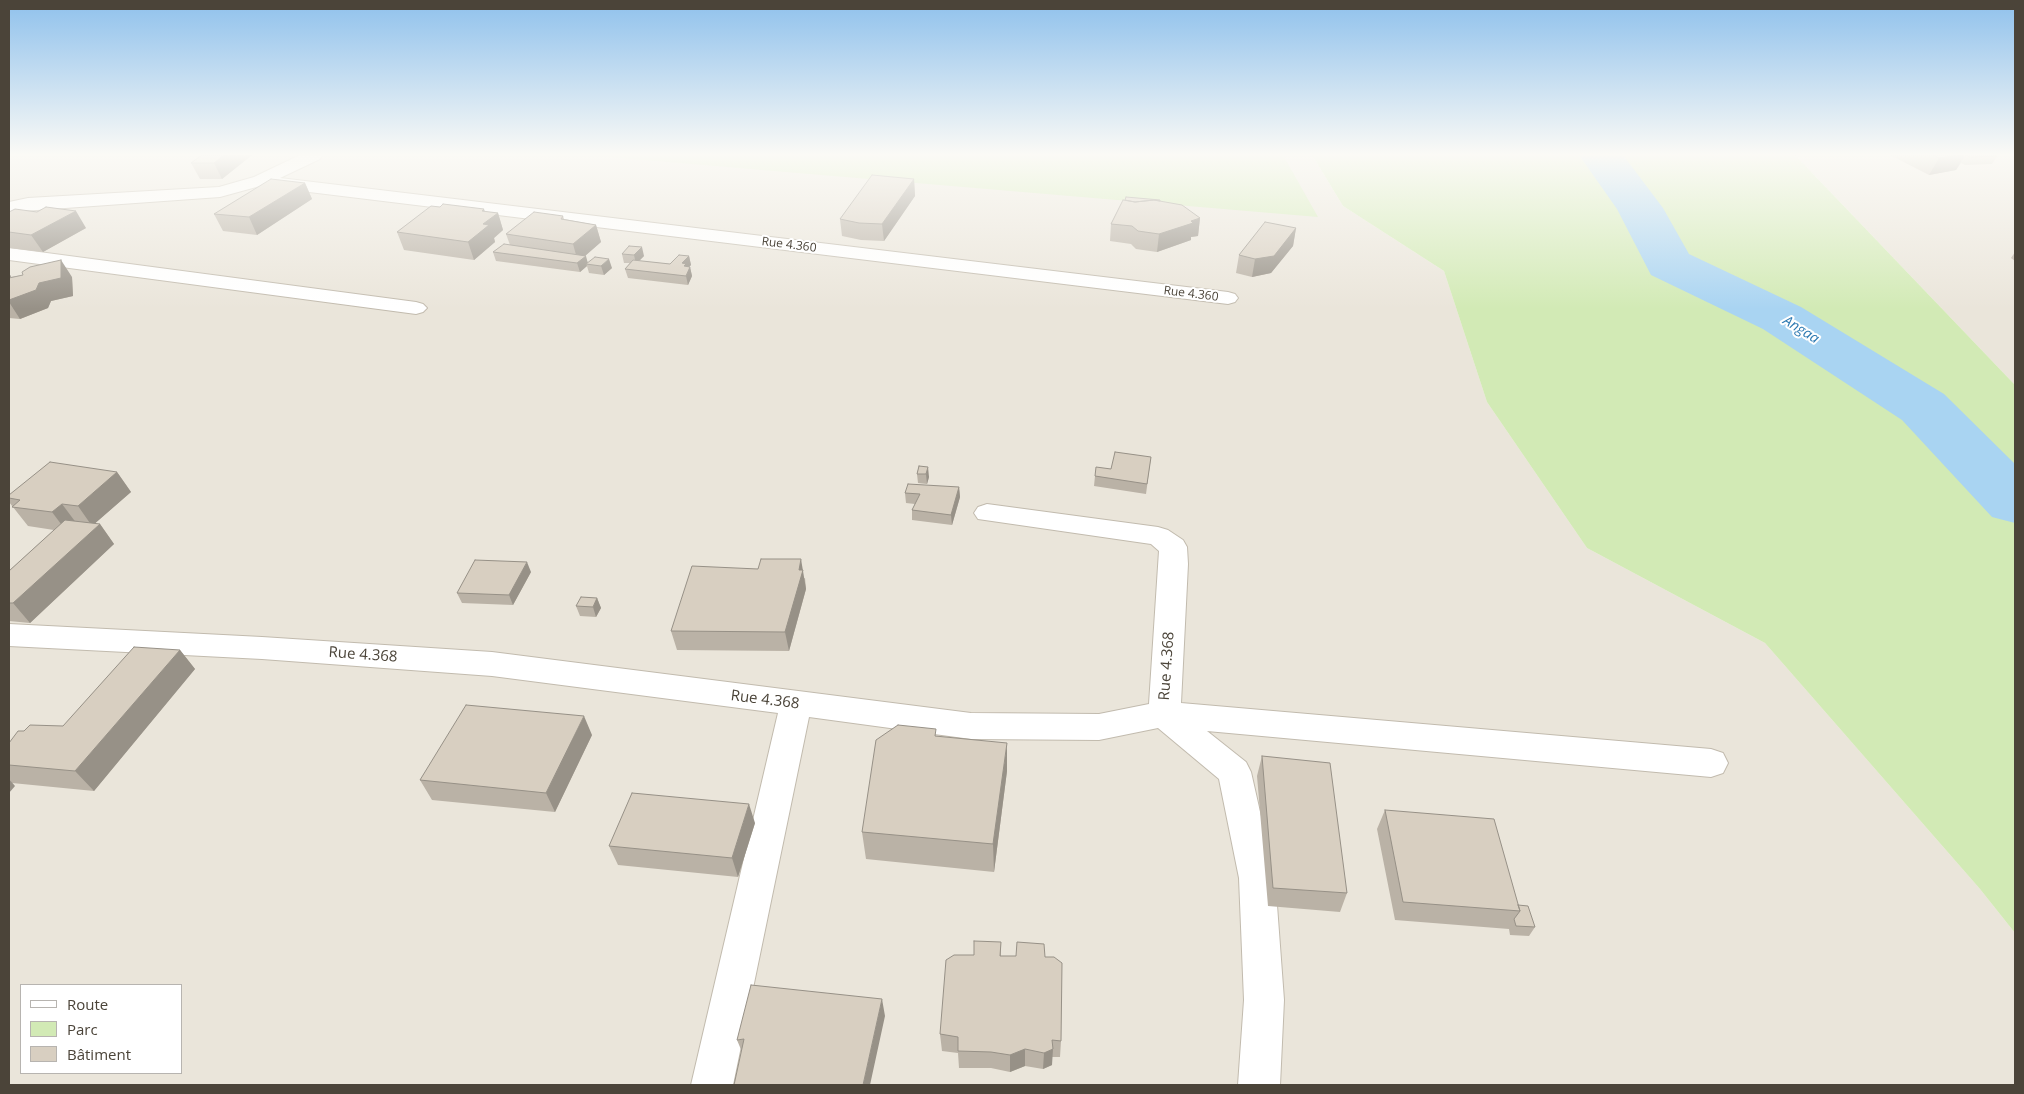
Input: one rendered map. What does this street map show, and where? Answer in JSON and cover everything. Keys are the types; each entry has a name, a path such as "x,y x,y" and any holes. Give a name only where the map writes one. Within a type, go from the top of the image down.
{"street":[{"name":"Rue 4.360","path":"467,206 1228,298"},
{"path":"9,254 416,308"},
{"name":"Rue 4.368","path":"9,635 262,648 492,664 971,726 1099,727 1164,714 1174,564 1173,547 1158,536 987,513"},
{"path":"712,1085 796,704"},
{"path":"1164,714 1711,763"},
{"path":"1164,714 1234,772 1257,878 1264,1000 1259,1085"}],"shaded area":[{"path":"9,206 1343,206 1444,271 1487,402 1587,548 1765,643 1980,889 2015,933 2015,1085 9,1085"},
{"path":"1844,206 2015,206 2015,385"}],"green space":[{"path":"1189,206 1312,206 1318,217"},
{"path":"1343,206 1844,206 2015,385 2015,933 1980,889 1765,643 1587,548 1487,402 1444,271"}],"building":[{"path":"227,206 267,206 249,217 214,214"},
{"path":"431,206 460,206 498,213 483,224 489,225 468,242 397,232"},
{"path":"849,206 895,206 882,224 859,223 840,219"},
{"path":"1120,206 1183,206 1200,218 1191,221 1193,223 1159,234 1138,231 1132,226 1111,224"},
{"path":"46,207 76,211 31,235 9,232 9,212 15,209 37,212"},
{"path":"534,212 563,216 561,219 596,225 573,244 506,234"},
{"path":"1265,222 1296,228 1274,256 1255,259 1239,255"},
{"path":"504,244 586,256 577,263 493,252"},
{"path":"629,246 642,247 634,255 622,254"},
{"path":"679,255 689,256 682,263 686,264 684,266 690,267 686,276 625,269 633,260 670,264"},
{"path":"595,257 609,259 601,266 586,264"},
{"path":"61,260 61,278 39,283 36,290 9,300 9,278 23,275 22,272 30,267"},
{"path":"1115,452 1151,457 1147,484 1095,476 1096,467 1111,469"},
{"path":"50,462 117,472 78,506 62,504 52,512 12,507 20,500 9,498 9,495"},
{"path":"919,466 928,467 926,474 917,474"},
{"path":"908,484 959,487 951,515 912,510 920,494 905,493"},
{"path":"65,520 100,524 13,603 9,603 9,571"},
{"path":"761,559 801,559 799,570 803,570 785,632 671,631 692,566 758,569"},
{"path":"475,560 527,562 509,595 457,593"},
{"path":"581,597 597,598 593,607 576,606"},
{"path":"134,647 180,650 75,771 9,765 9,743 18,731 24,731 30,725 63,726"},
{"path":"466,705 584,716 546,793 420,780"},
{"path":"898,725 936,729 935,736 1007,743 993,844 862,832 876,740"},
{"path":"1262,756 1330,763 1347,893 1273,888"},
{"path":"632,793 749,804 732,858 609,846"},
{"path":"1385,810 1494,819 1520,911 1403,902"},
{"path":"1518,905 1528,906 1535,927 1516,926 1514,919 1520,911"},
{"path":"974,941 1001,942 1000,956 1016,956 1017,942 1044,944 1045,957 1054,957 1062,963 1061,1041 1052,1040 1053,1049 1044,1053 1025,1049 1010,1055 991,1052 958,1051 958,1037 940,1034 946,960 954,955 974,955"},
{"path":"751,985 882,999 863,1085 734,1085 744,1039 737,1040"}],"waterway":[{"name":"Angaa","path":"1639,206 1669,264 1782,318 1923,407 2015,502"}]}
